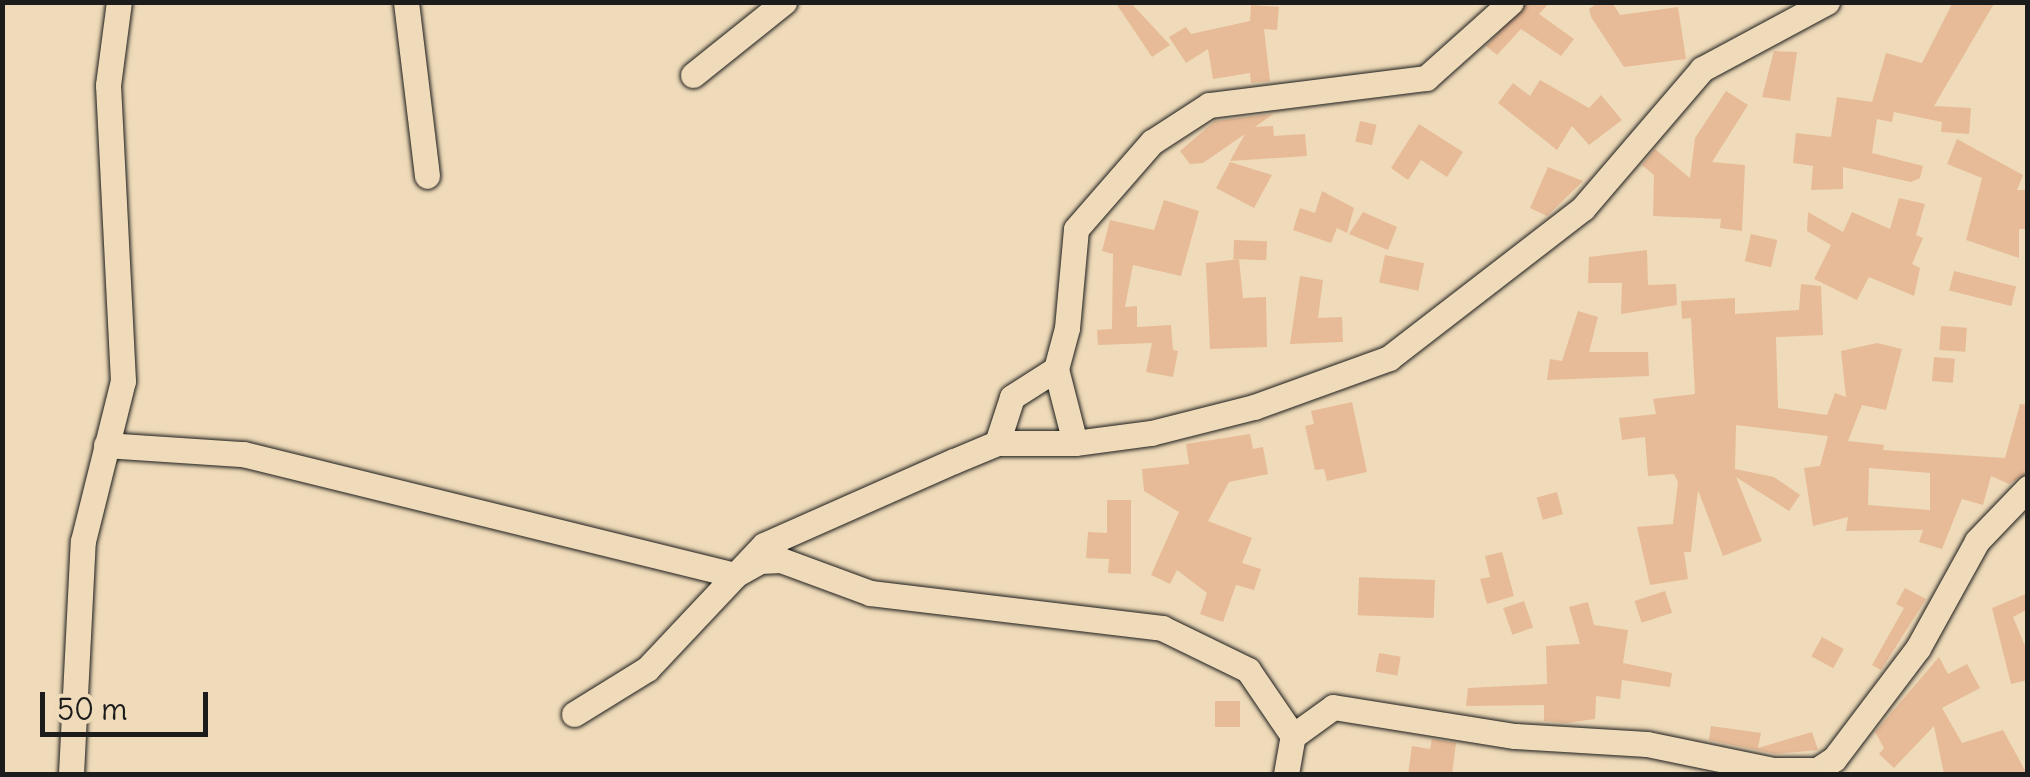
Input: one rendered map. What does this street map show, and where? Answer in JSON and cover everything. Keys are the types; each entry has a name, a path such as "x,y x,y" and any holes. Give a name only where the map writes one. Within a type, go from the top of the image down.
{"street":[{"path":"71,774 83,541 123,381 108,86 120,2"},
{"path":"406,2 427,176"},
{"path":"694,75 784,2"},
{"path":"1075,443 1056,369 1080,217 1168,128 1224,102 1426,78 1511,2"},
{"path":"574,714 647,668 764,545 998,443 1075,443 1254,407 1389,358 1583,208 1702,69 1826,2"},
{"path":"998,443 1012,398 1056,369"},
{"path":"106,445 244,454 734,575 760,562 781,560 870,593 1162,628 1248,670 1293,736"},
{"path":"1286,774 1293,736 1332,707 1515,736 1646,744 1774,770 1818,770 1834,759 1918,648 1977,541 2028,488"}],"building":[{"path":"1115,2 1130,2 1170,45 1152,57"},
{"path":"1527,2 1550,2 1539,14 1574,39 1561,56 1521,29 1497,55 1486,46"},
{"path":"1599,2 1612,2 1620,15 1678,7 1686,59 1624,67 1591,17 1589,9"},
{"path":"1953,2 1995,2 1934,106 1971,108 1969,134 1941,132 1942,122 1894,112 1892,122 1877,119 1872,153 1923,166 1920,178 1911,182 1843,167 1843,189 1811,190 1813,166 1793,163 1796,133 1831,137 1837,97 1872,102 1886,53 1922,63"},
{"path":"1251,5 1279,7 1277,30 1264,29 1270,81 1251,83 1250,73 1213,79 1208,49 1186,63 1169,37 1186,27 1191,34 1250,21"},
{"path":"1774,51 1797,52 1790,101 1762,97"},
{"path":"1540,80 1589,108 1601,95 1622,120 1589,145 1572,126 1557,150 1498,103 1513,83 1530,96"},
{"path":"1726,91 1748,105 1712,162 1745,165 1742,231 1720,228 1721,219 1653,216 1654,175 1642,165 1655,149 1690,178 1695,138"},
{"path":"1273,114 1255,127 1273,126 1274,136 1305,134 1307,156 1230,161 1245,134 1203,163 1190,164 1180,151 1215,121"},
{"path":"1360,121 1377,125 1372,145 1355,141"},
{"path":"1419,124 1463,152 1447,177 1421,160 1408,180 1391,168"},
{"path":"1957,139 2023,175 2017,190 2028,190 2028,229 2019,229 2019,258 1966,240 1982,178 1947,164"},
{"path":"1230,162 1272,175 1254,208 1216,188"},
{"path":"1548,167 1583,181 1547,216 1530,208"},
{"path":"1322,191 1354,208 1347,233 1337,228 1331,243 1293,230 1300,208 1315,213"},
{"path":"1899,198 1925,204 1916,235 1923,238 1912,264 1920,268 1914,296 1869,277 1857,300 1814,279 1831,245 1807,231 1808,212 1843,232 1852,212 1890,229"},
{"path":"1164,200 1199,211 1181,276 1133,265 1125,307 1137,306 1137,327 1171,325 1173,350 1178,351 1173,377 1146,372 1152,343 1098,345 1097,330 1112,329 1113,254 1102,251 1110,220 1154,230"},
{"path":"1363,212 1397,227 1388,250 1349,234"},
{"path":"1751,234 1777,240 1771,267 1745,261"},
{"path":"1234,240 1267,241 1266,260 1233,259"},
{"path":"1647,250 1648,285 1676,284 1677,305 1621,314 1622,283 1588,283 1589,257"},
{"path":"1385,255 1424,263 1418,291 1379,282"},
{"path":"1239,259 1243,298 1266,297 1267,347 1210,349 1206,263"},
{"path":"1954,271 2016,286 2011,306 1949,290"},
{"path":"1300,276 1323,280 1318,318 1342,317 1343,342 1290,344"},
{"path":"1801,284 1821,286 1823,335 1776,337 1778,408 1827,415 1835,393 1846,397 1841,351 1877,343 1902,349 1886,410 1862,405 1848,441 1884,445 1883,450 2005,458 2020,404 2028,405 2028,472 2009,484 1991,476 1983,505 1962,499 1942,549 1919,542 1923,530 1846,531 1848,517 1813,526 1804,468 1820,466 1828,436 1736,425 1735,469 1774,477 1800,495 1789,511 1736,477 1762,541 1723,556 1698,490 1691,552 1684,552 1688,579 1650,585 1637,527 1673,524 1678,482 1674,474 1648,476 1645,437 1622,440 1619,418 1656,414 1653,399 1695,394 1691,318 1682,319 1681,301 1735,298 1735,314 1799,310","holes":["1869,468 1930,473 1930,510 1868,505"]},
{"path":"1578,311 1598,317 1589,352 1648,352 1649,376 1547,380 1550,359 1562,361"},
{"path":"1941,326 1967,328 1965,352 1939,350"},
{"path":"1934,357 1955,359 1953,383 1932,381"},
{"path":"1352,402 1367,472 1327,481 1324,469 1315,470 1305,426 1314,424 1311,411"},
{"path":"1250,434 1253,449 1263,447 1268,474 1229,482 1208,521 1252,538 1242,563 1261,569 1254,590 1236,585 1223,622 1200,614 1207,593 1177,570 1170,584 1151,575 1179,512 1144,491 1142,469 1189,464 1186,444"},
{"path":"1557,492 1563,514 1543,520 1537,497"},
{"path":"1107,500 1131,500 1131,574 1108,573 1109,559 1086,558 1088,532 1107,533"},
{"path":"1502,552 1514,596 1487,604 1480,579 1490,577 1485,556"},
{"path":"1359,577 1435,580 1434,618 1358,615"},
{"path":"1905,588 1926,599 1881,670 1872,665 1904,608 1896,604"},
{"path":"1665,591 1672,613 1642,623 1635,601"},
{"path":"2028,593 2028,609 2013,617 2028,653 2028,680 2011,684 1992,608"},
{"path":"1524,601 1533,627 1512,635 1503,608"},
{"path":"1588,602 1594,625 1628,630 1623,663 1672,673 1670,687 1622,680 1620,699 1596,696 1595,719 1567,723 1544,721 1544,705 1466,706 1468,688 1547,684 1546,646 1580,644 1569,607"},
{"path":"1822,637 1844,649 1833,668 1811,656"},
{"path":"1379,653 1401,657 1397,676 1376,672"},
{"path":"1939,657 1948,674 1967,664 1980,688 1942,708 1962,743 2003,730 2027,774 1944,774 1934,726 1894,768 1879,754 1884,748 1875,732"},
{"path":"1215,701 1240,701 1240,727 1215,727"},
{"path":"1711,726 1761,733 1758,748 1812,732 1818,750 1776,754 1709,740"},
{"path":"1432,739 1456,743 1452,774 1408,774 1412,746 1430,749"}]}
